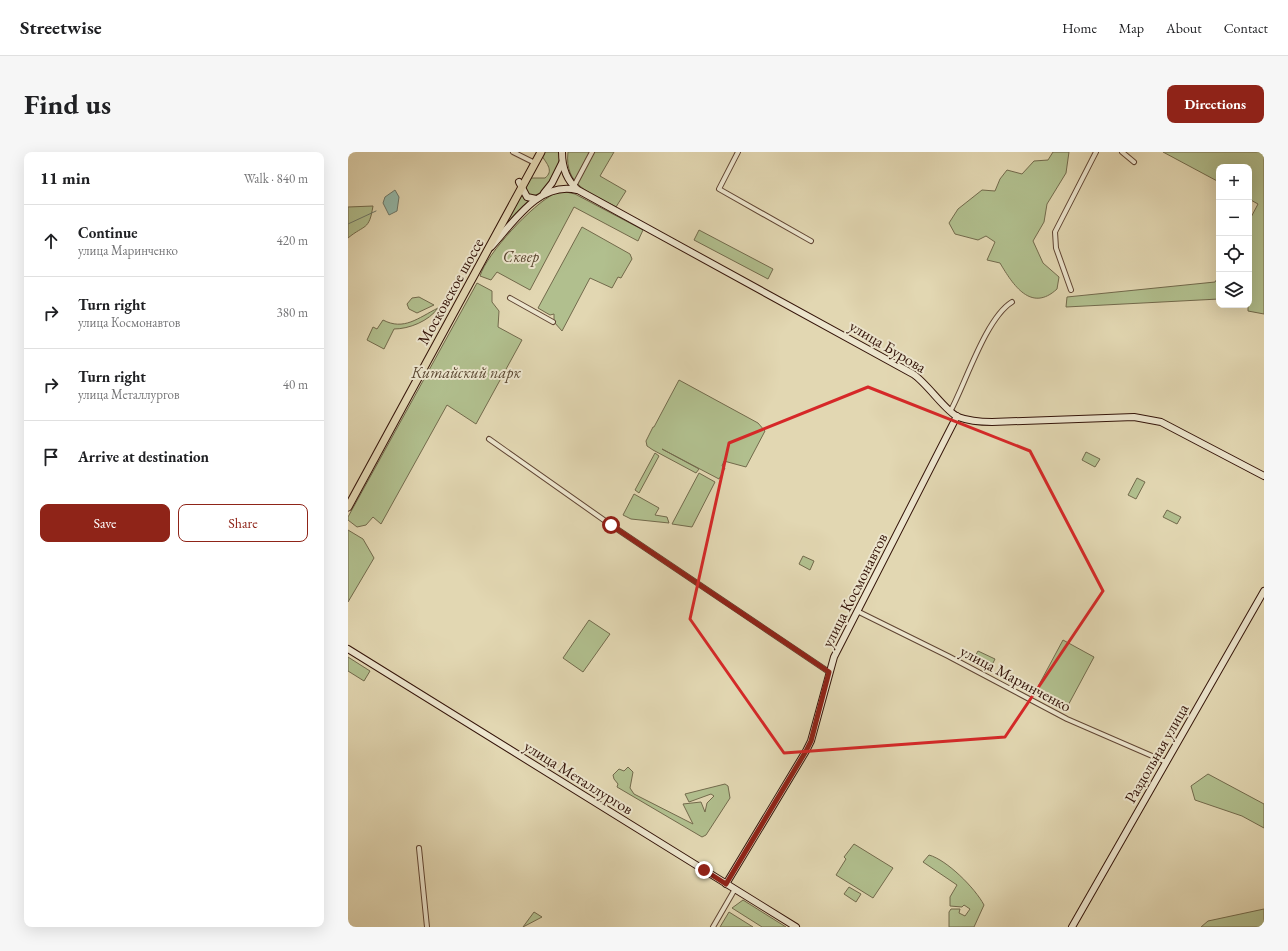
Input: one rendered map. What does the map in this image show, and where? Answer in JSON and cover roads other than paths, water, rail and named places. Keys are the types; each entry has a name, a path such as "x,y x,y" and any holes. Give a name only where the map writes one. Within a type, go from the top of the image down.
{"main road":[{"name":"Московское шоссе","path":"533,162 536,152"},
{"name":"Московское шоссе","path":"348,499 520,185 533,162 541,152"},
{"path":"489,249 552,183 562,163 562,152"},
{"path":"544,193 576,188 562,163"},
{"name":"Московское шоссе","path":"348,507 489,249 520,185"},
{"path":"520,185 527,197 536,199"},
{"name":"улица Бурова","path":"576,188 913,374 922,380 957,416 978,422 1134,417 1161,422 1264,476"},
{"name":"улица Космонавтов","path":"726,884 811,741 834,657 957,416"},
{"name":"Раздольная улица","path":"1072,927 1264,592"},
{"name":"улица Металлургов","path":"348,649 796,927"}],"street":[{"path":"513,152 533,162"},
{"path":"576,188 592,152"},
{"path":"738,152 719,189 812,241"},
{"path":"1071,290 1056,248 1055,232 1096,152"},
{"path":"1122,152 1134,162"},
{"path":"510,298 552,322"},
{"path":"950,410 979,349 1000,311 1012,302"},
{"path":"489,438 611,525 829,672"},
{"name":"улица Маринченко","path":"858,611 948,656 1067,719 1166,762"},
{"path":"419,848 427,927"},
{"path":"713,927 735,889"}],"waterway":[{"path":"348,224 376,211"}],"park label":[{"name":"Сквер","path":"521,256"},
{"name":"Китайский парк","path":"466,372"}]}
